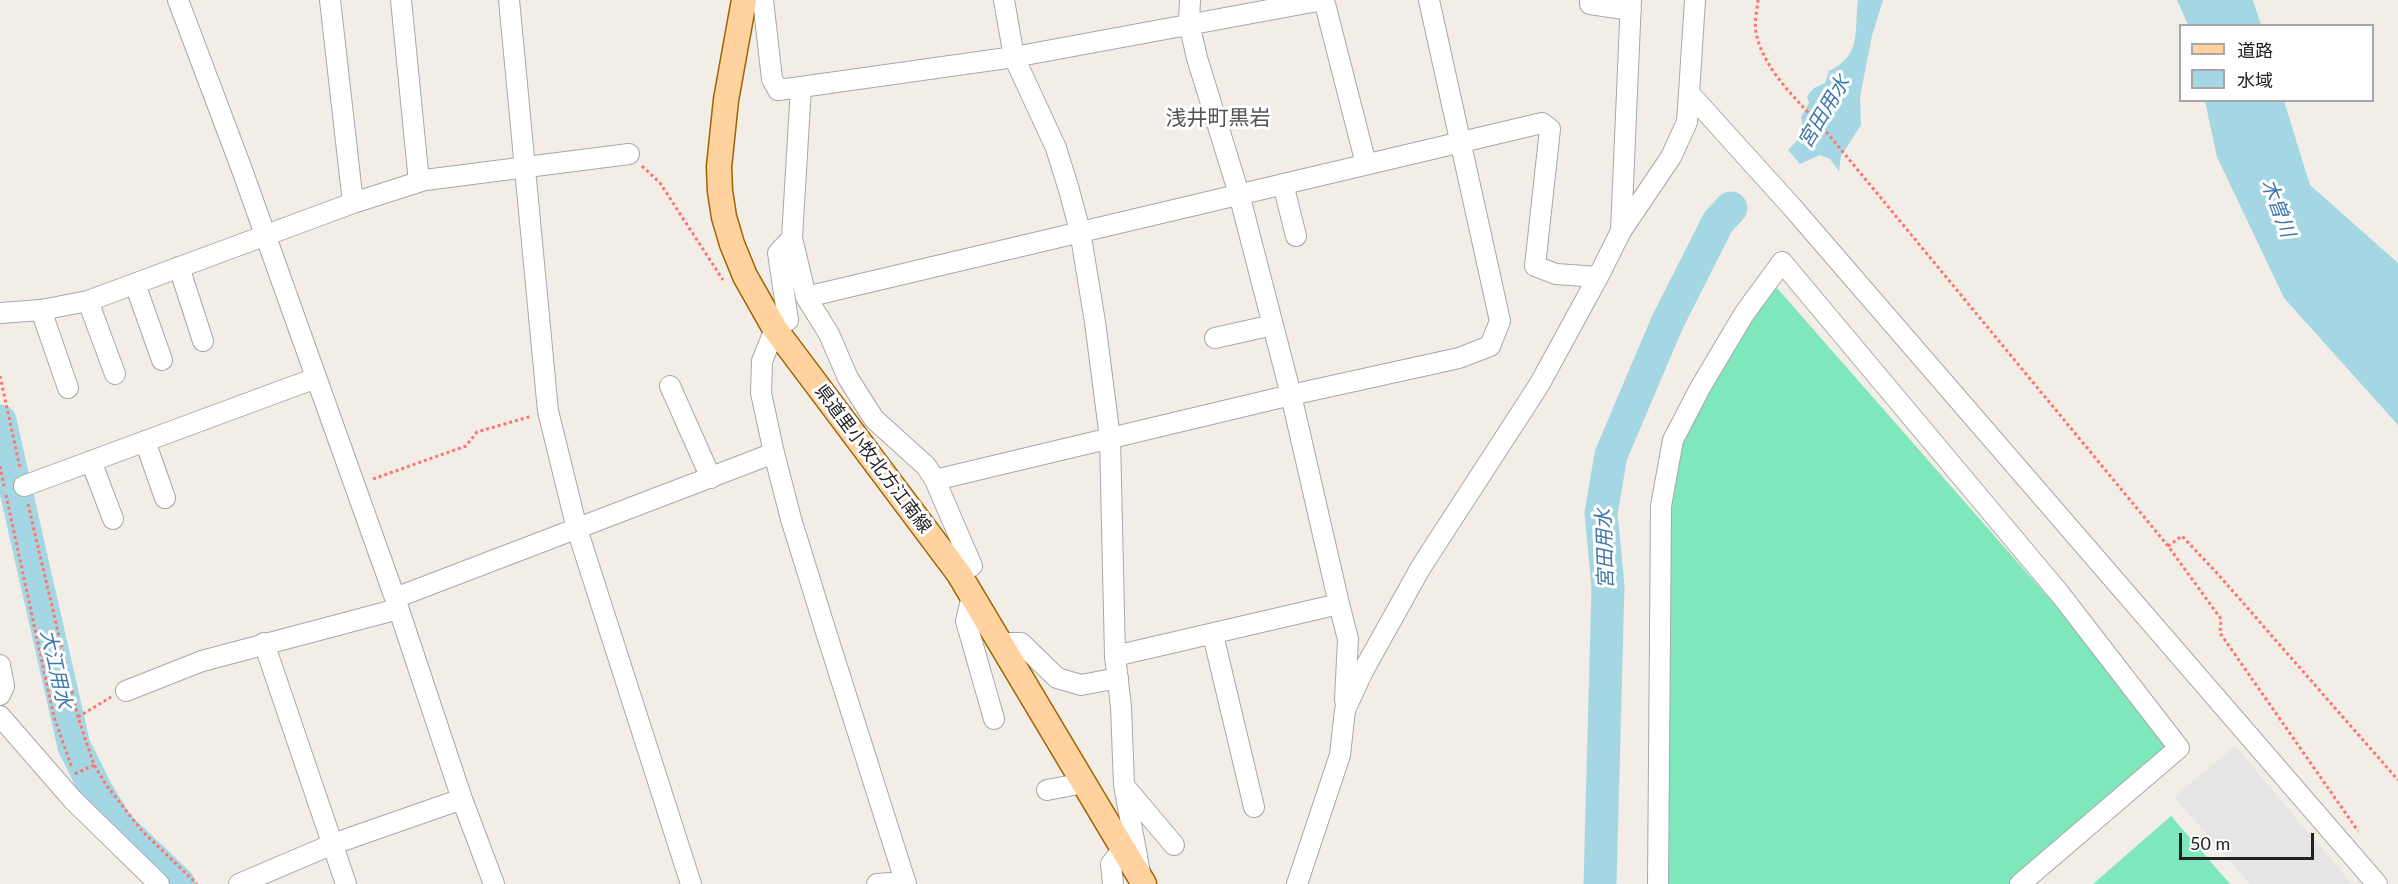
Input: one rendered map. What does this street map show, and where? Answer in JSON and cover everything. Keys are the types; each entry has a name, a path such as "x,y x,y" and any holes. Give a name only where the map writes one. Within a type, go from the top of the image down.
{"main road":[{"name":"県道里小牧北方江南線","path":"744,0 722,132 720,191 732,244 745,276 775,329 959,573 1143,882"}],"street":[{"path":"178,0 241,167 396,603 462,799 494,884"},
{"path":"330,0 353,203"},
{"path":"401,0 419,182"},
{"path":"509,0 548,411 577,529 691,884"},
{"path":"763,0 772,79 778,90 1014,57 1324,0 1366,164"},
{"path":"1004,0 1014,57 1056,148 1080,231 1095,322 1110,438 1115,656 1121,707 1124,785 1143,882"},
{"path":"1190,0 1189,23 1197,58 1239,194 1291,395 1348,639 1345,710 1340,755 1297,884"},
{"path":"935,480 1291,395 1459,358 1490,346 1500,321 1429,0"},
{"path":"1590,0 1590,4 1631,5 1621,231"},
{"path":"1345,710 1362,673 1421,567 1539,385 1621,231 1671,157 1687,122 1695,0"},
{"path":"801,87 792,238 806,297 829,334 848,378 874,419 926,466 935,480 972,566 959,573"},
{"path":"1689,93 1792,207 2377,884"},
{"path":"806,297 1542,123 1550,129 1535,266 1556,274 1598,277"},
{"path":"0,313 41,310 88,301 353,203 419,182 629,154"},
{"path":"1283,184 1296,236"},
{"path":"792,238 778,253 788,320 775,329 762,361 761,393 774,453 826,632 906,883 877,884"},
{"path":"1658,884 1661,506 1673,440 1700,387 1744,314 1782,262 2060,594 2179,748 2020,884"},
{"path":"179,267 203,341"},
{"path":"135,284 162,360"},
{"path":"88,301 115,374"},
{"path":"41,310 68,388"},
{"path":"1215,338 1273,325"},
{"path":"24,486 316,378"},
{"path":"670,386 711,478"},
{"path":"145,441 165,498"},
{"path":"126,691 202,661 396,603 577,529 774,453"},
{"path":"92,461 113,519"},
{"path":"972,596 966,621 994,719"},
{"path":"1115,656 1339,604"},
{"path":"1213,635 1254,807"},
{"path":"264,643 346,884"},
{"path":"1001,643 1021,643 1057,678 1081,685 1118,678"},
{"path":"0,665 4,686 0,695"},
{"path":"0,716 73,800 159,884"},
{"path":"1047,790 1084,783"},
{"path":"1124,785 1174,845"},
{"path":"239,884 333,844 462,799"},
{"path":"1113,884 1111,864 1123,849"}],"path":[{"path":"1758,0 1756,31 1763,54 1789,90 1824,129 2168,546 2221,619 2220,633 2361,836"},
{"path":"629,154 660,183 724,283"},
{"path":"0,376 78,717 94,765 107,786 142,831 197,884"},
{"path":"353,487 466,446 477,432 548,411"},
{"path":"0,466 54,717 60,739 80,782"},
{"path":"2168,546 2182,536 2398,780"},
{"path":"78,717 103,700 126,691"},
{"path":"75,774 94,765"}],"green space":[{"path":"1777,288 2077,630 2167,742 2166,754 2011,884 1665,884 1669,510 1672,477 1695,406 1766,297"},
{"path":"2171,816 2230,884 2093,884"}],"shaded area":[{"path":"2235,746 2352,884 2250,884 2174,797"}],"water":[{"path":"1858,0 1883,0 1872,36 1860,97 1861,125 1841,156 1839,171 1830,159 1820,155 1800,164 1788,150 1800,135 1801,117 1809,103 1807,96 1814,88 1825,83 1829,71 1840,65 1852,50 1856,32"},
{"path":"2177,0 2253,0 2261,24 2188,24"},
{"name":"木曽川","path":"2205,102 2284,102 2310,185 2398,263 2398,425 2284,298 2217,157"}],"waterway":[{"name":"宮田用水","path":"1600,884 1608,586 1601,513 1611,455 1667,323 1718,222 1731,208"},
{"name":"大江用水","path":"0,421 74,746 97,792 118,826 179,884"}],"district":[{"name":"浅井町黒岩","path":"1218,118"}]}
